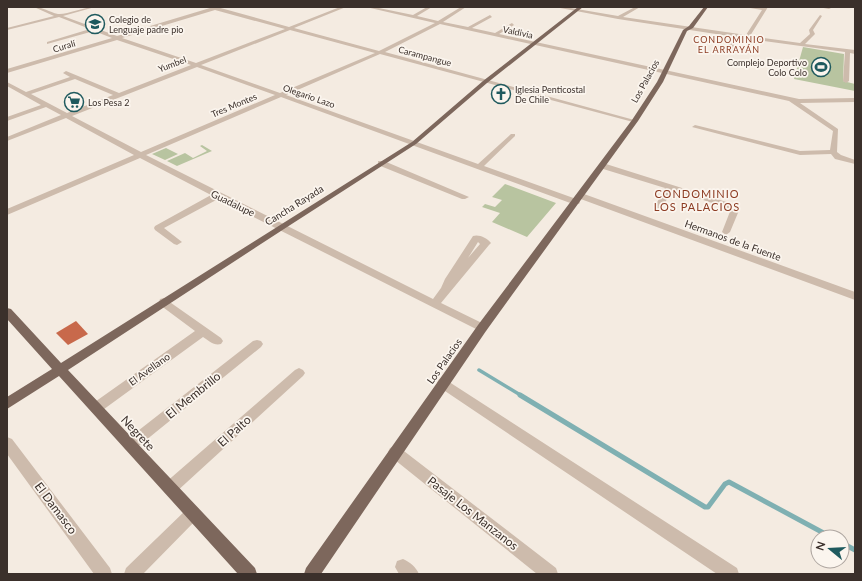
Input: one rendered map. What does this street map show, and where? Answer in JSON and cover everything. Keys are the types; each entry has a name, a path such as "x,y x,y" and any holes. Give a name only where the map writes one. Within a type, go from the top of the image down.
{"main road":[{"name":"Los Palacios","path":"312,574 482,328 636,121 654,94 685,30 691,27 706,7"},
{"name":"Cancha Rayada","path":"7,404 414,143 485,82 578,9"},
{"name":"Negrete","path":"7,312 249,574"}],"street":[{"name":"Olegario Lazo","path":"36,7 117,38 197,65 279,96 479,167 579,199"},
{"path":"7,29 93,7"},
{"name":"Carampangue","path":"214,7 485,82 636,121"},
{"name":"Curalí","path":"7,71 214,7"},
{"name":"Yumbel","path":"9,137 344,7"},
{"name":"Valdivia","path":"368,7 799,101 855,100"},
{"path":"413,17 430,7"},
{"name":"Tres Montes","path":"7,212 379,53 438,23 464,7"},
{"path":"557,7 578,9 618,18 855,52"},
{"path":"618,18 638,7"},
{"path":"746,7 765,8 747,37"},
{"path":"820,7 830,8 826,14"},
{"path":"468,29 490,16"},
{"path":"802,44 813,34 811,30 820,16"},
{"path":"495,35 512,24"},
{"path":"49,43 95,29"},
{"path":"730,52 732,35"},
{"path":"846,81 848,51"},
{"path":"847,72 855,73"},
{"path":"66,73 118,95"},
{"path":"26,94 75,77"},
{"name":"Guadalupe","path":"8,86 67,115 139,155 482,328"},
{"path":"791,99 836,130 833,152"},
{"path":"7,119 47,105"},
{"path":"695,127 800,154 833,152 838,157 855,162"},
{"path":"479,167 513,135"},
{"path":"381,164 465,198"},
{"path":"603,166 736,208 726,232"},
{"path":"658,208 670,187"},
{"path":"178,242 158,228 218,195"},
{"name":"Hermanos de la Fuente","path":"579,199 855,296"},
{"path":"435,304 486,243 476,238 448,281 446,289"},
{"path":"164,302 217,341"},
{"name":"El Avellano","path":"96,408 203,331"},
{"name":"El Membrillo","path":"130,445 257,344"},
{"name":"El Palto","path":"170,488 299,373"},
{"path":"443,383 731,574"},
{"name":"El Damasco","path":"7,443 104,574"},
{"name":"Pasaje Los Manzanos","path":"395,452 550,574"},
{"path":"132,574 193,513"}],"green space":[{"name":"Complejo Deportivo Colo Colo","path":"803,47 844,54 843,81 855,84 855,91 794,79"},
{"path":"202,145 212,151 177,166 167,161 185,153 193,158 207,151 200,146"},
{"path":"166,148 178,154 165,160 152,154"},
{"path":"505,184 556,203 527,237 492,222 500,213 482,207 485,204 495,207 502,200 492,197"}],"building":[{"path":"76,321 88,334 68,345 56,333"}],"waterway":[{"path":"479,370 522,396"},
{"path":"520,395 705,507 708,507 725,484 729,482 816,529"},
{"path":"850,547 855,550"}],"place":[{"name":"Colegio de Lenguaje padre pio","path":"95,24"},
{"name":"Complejo Deportivo Colo Colo","path":"821,67"},
{"name":"Iglesia Penticostal De Chile","path":"501,94"},
{"name":"Los Pesa 2","path":"74,102"}],"district":[{"name":"CONDOMINIO EL ARRAYÁN","path":"729,44"},
{"name":"CONDOMINIO LOS PALACIOS","path":"697,199"}]}
